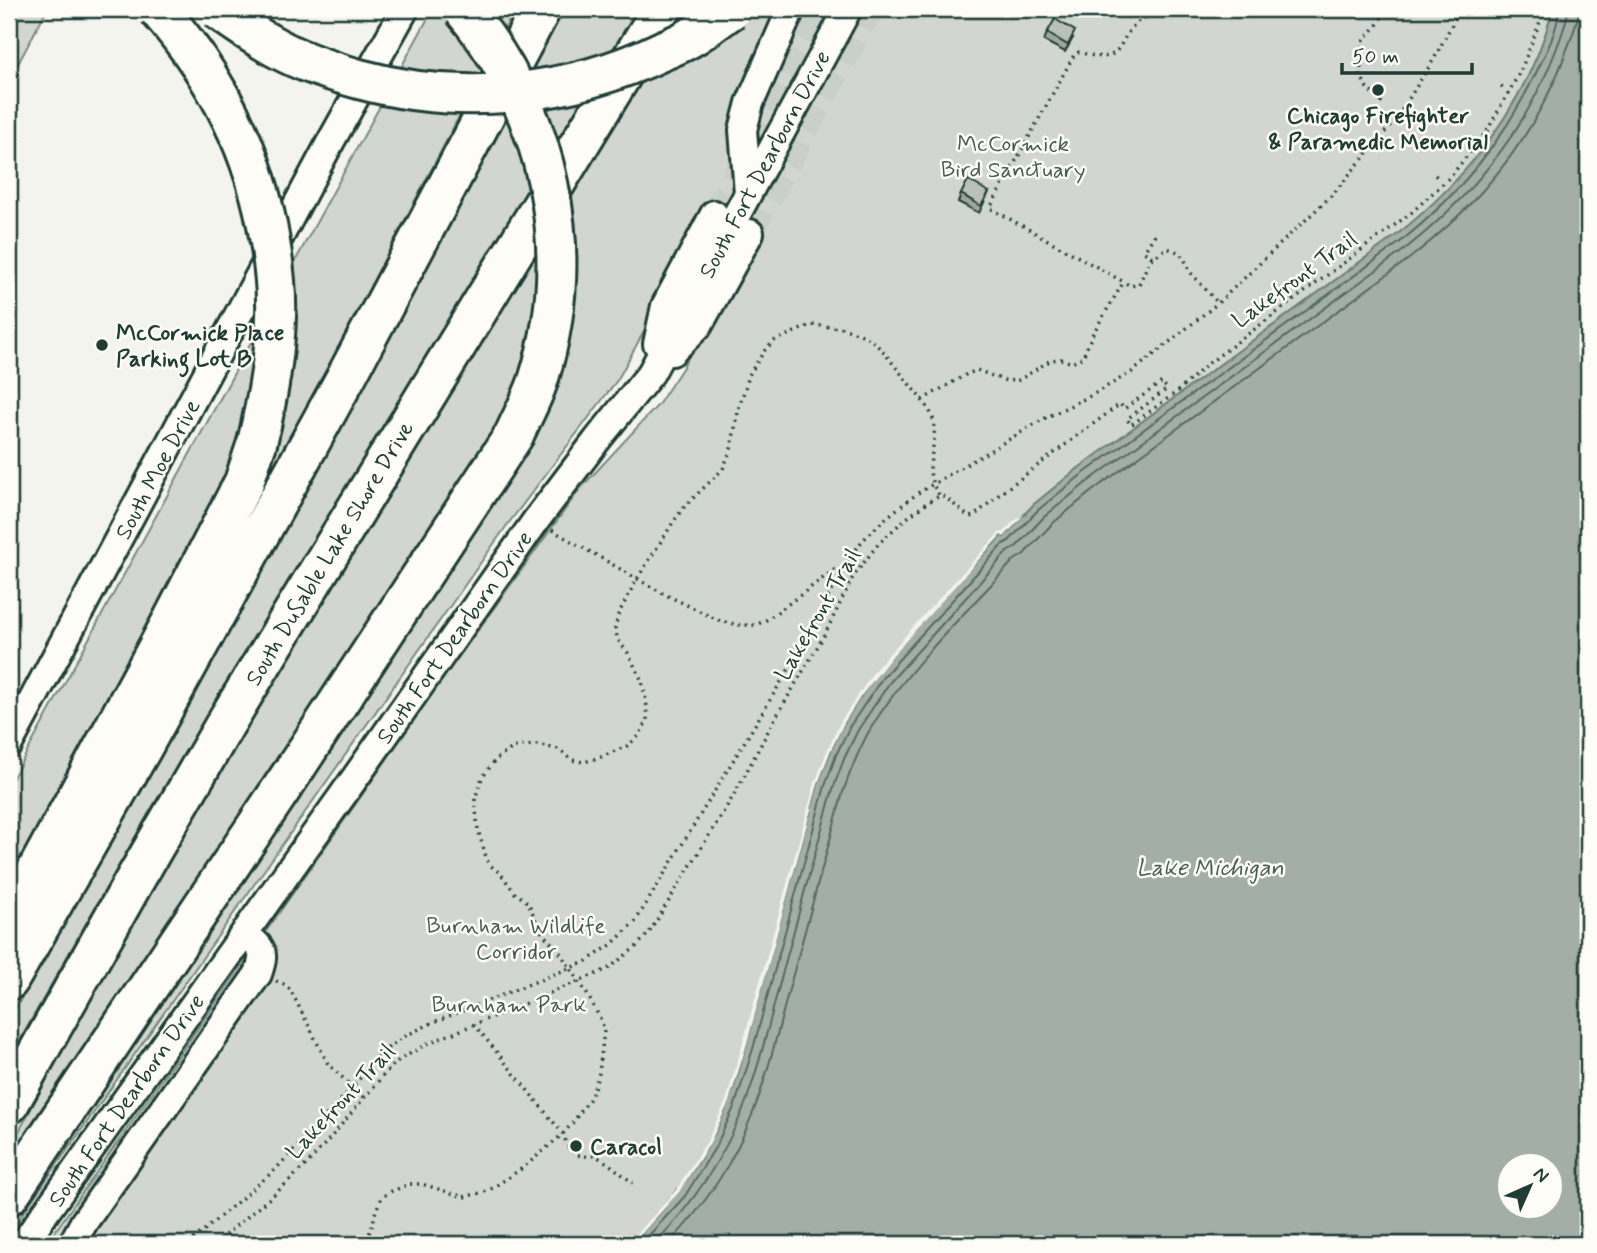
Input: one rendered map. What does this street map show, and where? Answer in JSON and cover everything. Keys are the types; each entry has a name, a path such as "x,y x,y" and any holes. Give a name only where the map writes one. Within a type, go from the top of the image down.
{"highway":[{"path":"9,922 244,482 257,443 272,367 276,315 274,266 266,215 252,165 233,119 207,72 182,36 158,9"},
{"path":"217,9 276,48 335,73 414,92 456,95 507,94 556,87 598,77 645,60 692,37 732,9"},
{"path":"9,1195 296,767 514,435 538,382 551,326 557,269 554,212 545,166 531,121 515,86 496,54 463,9"},
{"path":"9,981 345,379 541,9"},
{"name":"South DuSable Lake Shore Drive","path":"9,1104 226,721 662,9"}],"street":[{"path":"748,193 743,130 750,103 791,9"},
{"name":"South Fort Dearborn Drive","path":"23,1244 537,519 651,373 848,9"},
{"name":"South Moe Drive","path":"9,744 331,141 396,12"},
{"path":"651,373 665,306 714,214"},
{"path":"651,373 699,325 750,233"},
{"path":"72,1244 92,1211 258,974 263,960 262,950 244,934"}],"path":[{"path":"1193,9 1143,18 1111,55 1099,58 1079,52 1074,55 990,208 1131,286 1139,284 1152,257 1167,248 1178,252 1190,272 1218,303"},
{"path":"1381,103 1367,88 1360,74 1364,39 1380,20 1384,13 1382,9"},
{"name":"Lakefront Trail","path":"188,1244 275,1170 389,1047 434,1022 585,962 611,945 635,922 801,649 842,570 862,541 887,517 918,494 1047,417 1132,372 1218,303 1333,194 1396,119 1434,59 1460,9"},
{"name":"Lakefront Trail","path":"214,1244 308,1163 399,1060 427,1044 608,969 624,957 649,933 734,795 825,634 853,577 879,543 928,502 940,496 945,496 968,517 974,516 1120,404 1124,410 1162,382 1167,389 1127,419 1131,425 1178,391 1209,363 1411,213 1450,177 1487,131 1521,70 1545,9"},
{"path":"1152,257 1144,252 1155,234"},
{"path":"922,400 977,370 1006,381 1019,380 1051,360 1061,359 1072,363 1083,357 1123,282"},
{"path":"360,1244 371,1231 382,1197 410,1184 422,1184 464,1197 488,1191 505,1181 563,1134 590,1097 599,1073 603,1022 561,954 540,930 528,902 515,893 487,860 478,830 475,799 482,778 495,760 514,747 559,749 571,760 584,762 627,746 639,736 647,721 647,706 642,681 618,640 615,629 618,615 657,545 685,506 723,469 731,449 738,407 750,373 765,350 774,341 811,325 842,328 871,340 883,351 929,409 934,426 930,460 932,486 940,496"},
{"path":"537,519 562,537 637,579 720,621 739,625 756,625 768,619 834,570 842,570"},
{"path":"258,974 286,985 328,1064 365,1098"},
{"path":"474,1024 563,1134 569,1149 583,1156 598,1157 633,1183"}],"green space":[{"path":"21,9 47,9 9,81 9,27"},
{"path":"433,9 515,9 306,410 237,536 240,438 222,482 172,580 9,880 9,785"},
{"path":"561,9 643,9 150,811 9,1059 9,1020 235,621"},
{"path":"679,9 833,9 719,217 709,212 618,379 505,528 9,1233 9,1217 228,890 9,1178 9,1150 134,916"},
{"name":"Burnham Park","path":"864,9 1279,9 1300,16 1320,9 1553,9 1542,43 1512,106 1492,136 1447,190 1394,237 1076,470 1033,505 1004,537 695,1168 631,1244 46,1244 421,709 580,489 658,405 683,367 745,230"}],"water":[{"name":"Lake Michigan","path":"1553,9 1588,9 1588,1244 631,1244 683,1184 709,1144 726,1108 745,1052 818,784 842,728 879,671 940,601 1033,505 1076,470 1394,237 1421,214 1447,190 1492,136 1528,75"}],"pier":[{"path":"1024,515 1004,537 1001,535 893,655 844,723 818,784 729,1102 710,1143 679,1192 635,1241 628,1244 676,1190 707,1141 726,1101 815,783 841,721 875,670 921,618 999,533 1004,532"}],"building":[{"path":"1055,19 1075,31 1068,45 1047,33"},
{"path":"968,180 989,192 981,206 961,194"}],"tunnel":[{"path":"714,214 826,9"},
{"path":"750,233 871,9"}],"railway":[{"path":"9,16 13,9"}],"place":[{"name":"Chicago Firefighter & Paramedic Memorial","path":"1378,90"},
{"name":"McCormick Place Parking Lot B","path":"102,345"},
{"name":"Caracol","path":"576,1146"}],"park label":[{"name":"McCormick Bird Sanctuary","path":"1013,156"},
{"name":"Burnham Wildlife Corridor","path":"516,938"}]}
